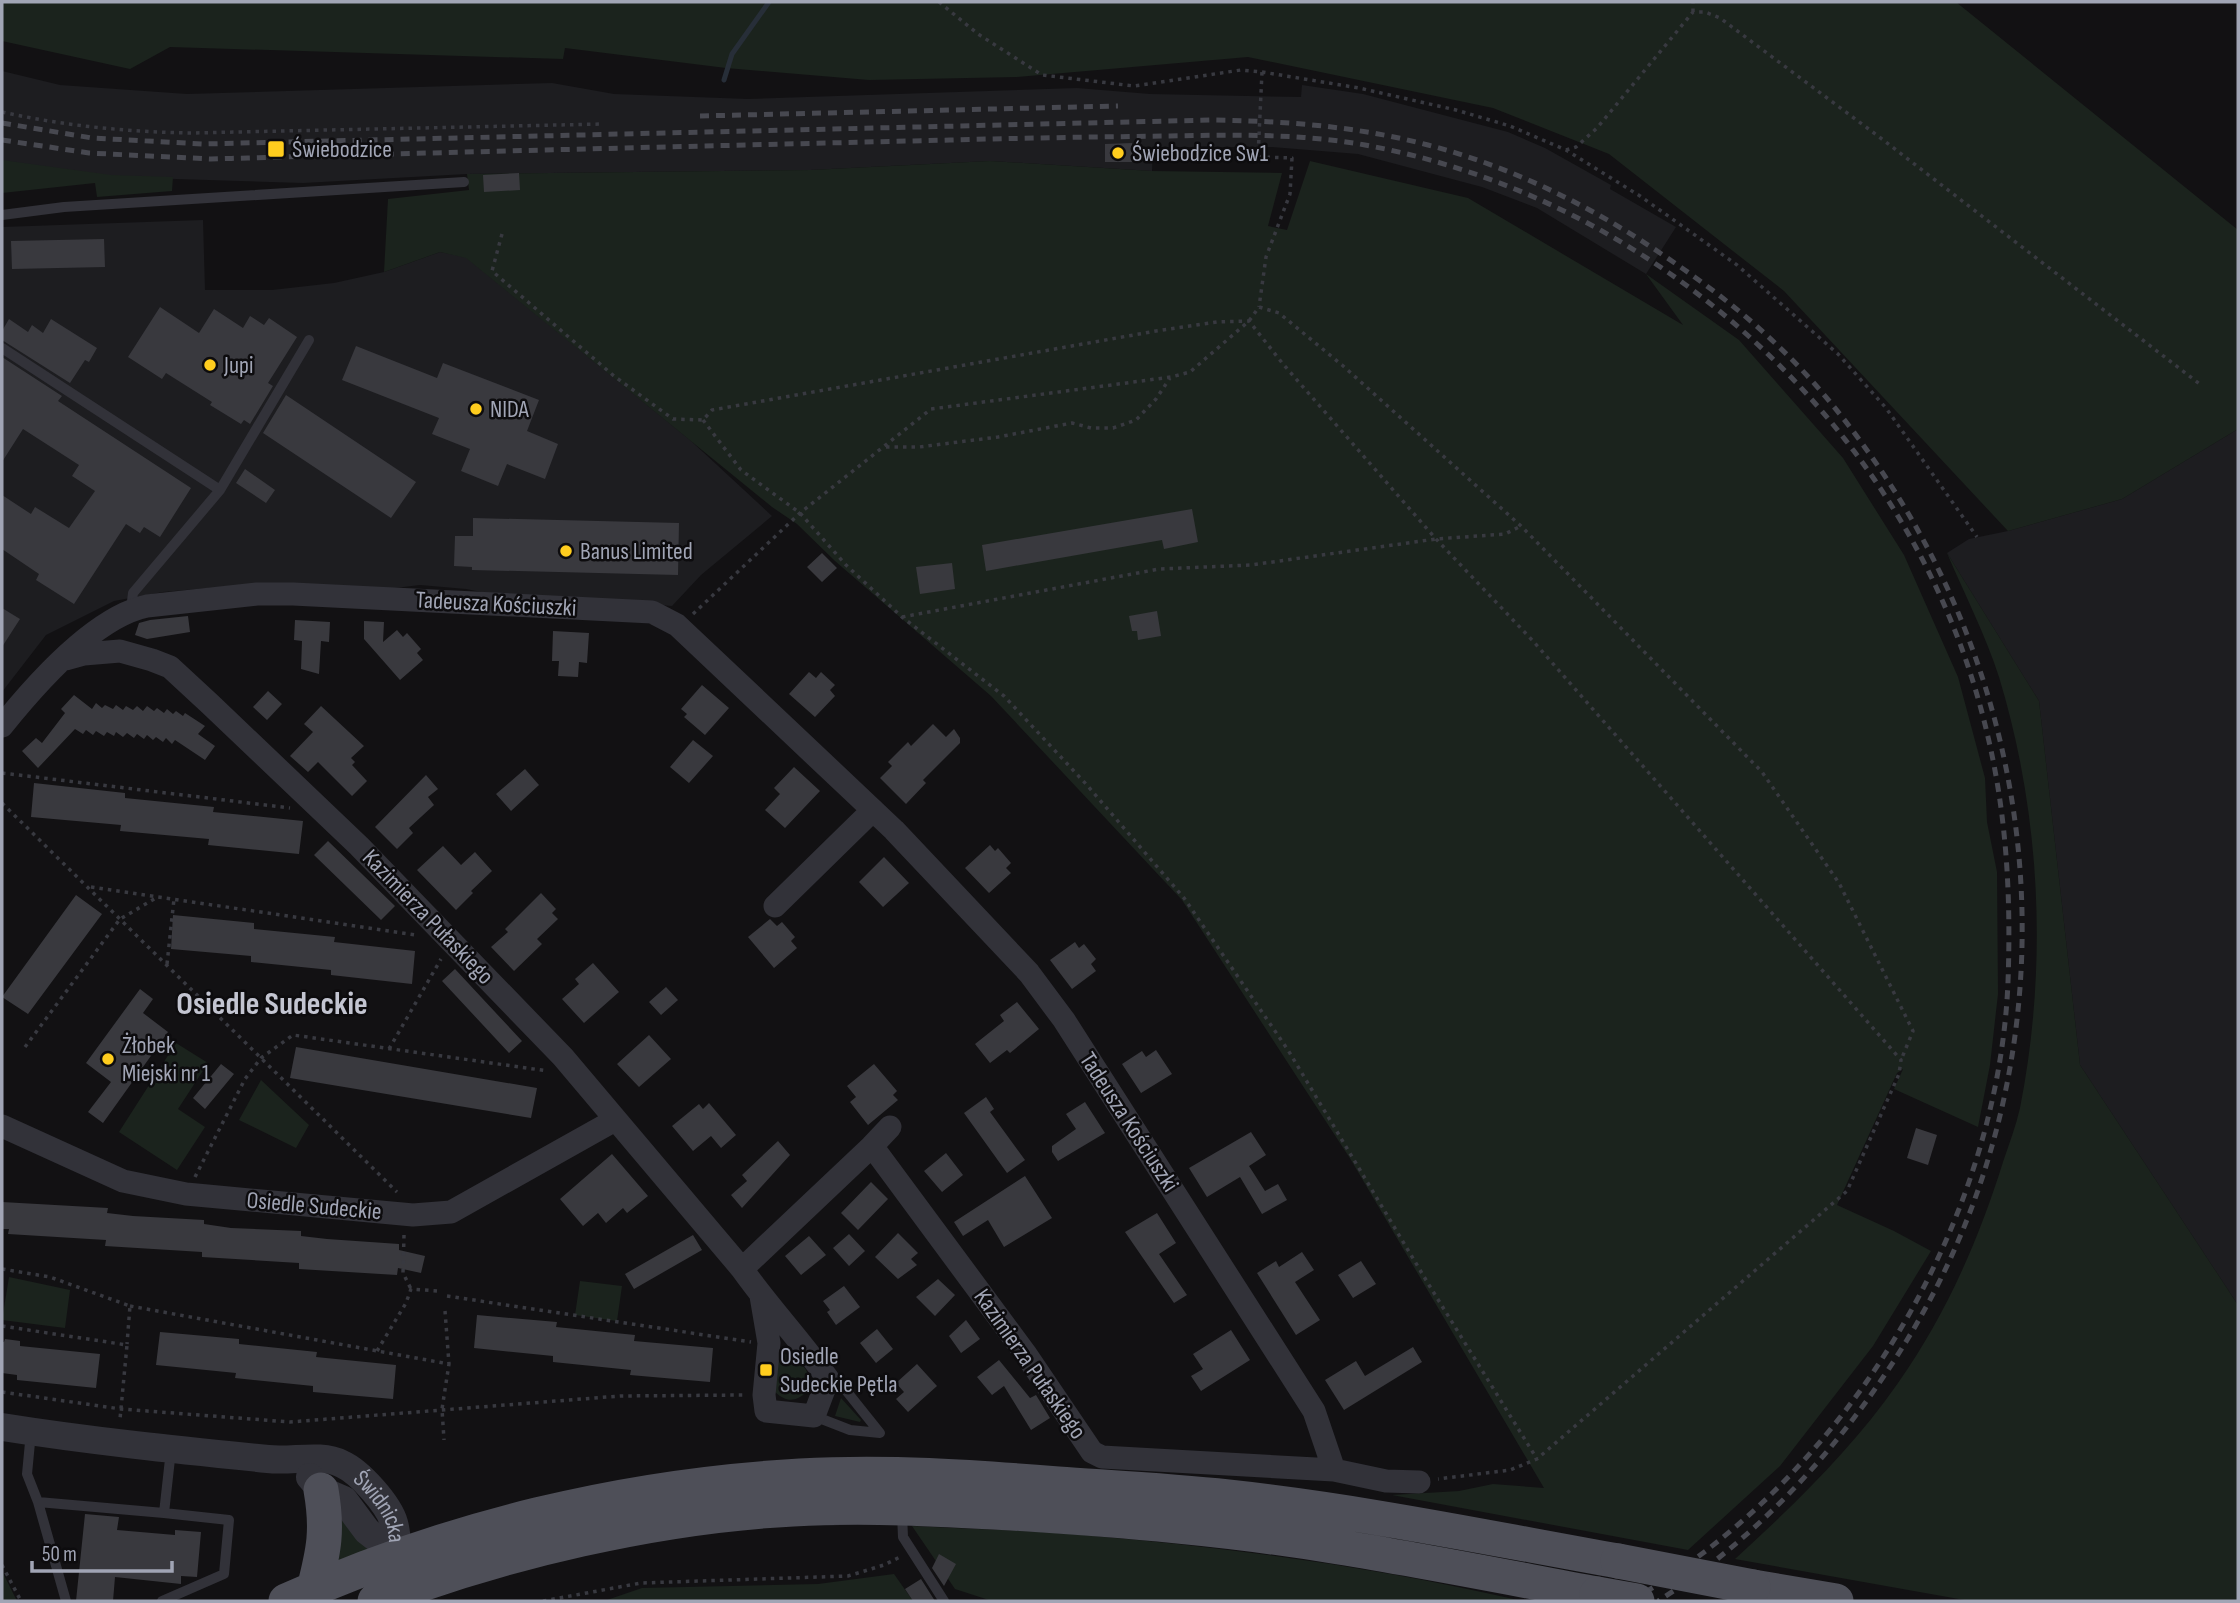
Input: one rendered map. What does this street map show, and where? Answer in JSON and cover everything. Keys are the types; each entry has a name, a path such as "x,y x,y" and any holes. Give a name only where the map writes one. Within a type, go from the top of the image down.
{"main road":[{"path":"300,1595 398,1555 521,1519 644,1493 751,1479 868,1474 978,1478 1228,1497 1376,1518 1836,1601"},
{"path":"300,1595 325,1548 326,1519 321,1490"},
{"path":"375,1601 485,1564 685,1521 793,1509 901,1508 1098,1518 1259,1535 1337,1546 1637,1601"},
{"path":"398,1555 412,1587"}],"street":[{"name":"Tadeusza Kościuszki","path":"5,715 60,662 104,625 131,609 191,600 257,594 293,594 652,612 677,625 873,810 1029,973 1064,1020 1314,1411 1334,1470"},
{"name":"Kazimierza Pułaskiego","path":"60,662 84,654 120,651 170,667 323,812 451,940 578,1075 742,1269 828,1379"},
{"path":"775,906 873,810"},
{"name":"Osiedle Sudeckie","path":"2,1126 123,1181 186,1194 409,1225 451,1212 615,1120"},
{"path":"742,1269 890,1127"},
{"name":"Kazimierza Pułaskiego","path":"872,1146 1025,1353 1092,1452 1102,1457 1334,1470 1387,1481 1419,1482"},
{"name":"Kazimierza Pułaskiego","path":"761,1296 769,1343 764,1395 766,1411 814,1416"},
{"path":"814,1416 828,1379"},
{"name":"Świdnicka","path":"2,1427 117,1443 284,1461 318,1458 332,1460 344,1464 376,1493 394,1521 398,1555"},
{"name":"Świdnicka","path":"284,1461 311,1477 321,1490 344,1500 368,1531 398,1555"}],"lane":[{"path":"2,215 76,206 464,181"},
{"path":"131,609 133,593 220,490 309,340"},
{"path":"2,348 220,490"},
{"path":"814,1416 850,1430 880,1433 844,1388 828,1379"},
{"path":"31,1432 27,1474 66,1601"},
{"path":"164,1513 171,1449"},
{"path":"37,1502 229,1520 223,1574 162,1601"},
{"path":"901,1508 903,1537 944,1601"}],"path":[{"path":"939,2 978,34 1042,75 1134,86 1241,70 1262,72 1359,88 1456,110 1510,126 1566,150 1640,196 1737,265 1838,354 1886,408 1977,537"},
{"path":"1566,150 1576,147 1597,128 1693,12 1693,2"},
{"path":"1693,12 1706,12 1720,18 2201,385"},
{"path":"677,625 693,615 800,513 932,409 1171,377 1190,372 1249,321 1259,307 1266,257 1290,194 1292,181 1292,158 1258,157 1262,72"},
{"path":"2,112 87,127 138,132 603,124"},
{"path":"502,234 492,271 614,376 673,419 703,420 712,410 1156,331 1217,322 1249,321"},
{"path":"1259,307 1279,313 1342,365 1521,526 1762,772 1839,883 1913,1031 1901,1060 1899,1074 1847,1191 1537,1459 1510,1470 1419,1482"},
{"path":"1249,321 1283,364 1436,539 1533,640 1901,1060"},
{"path":"884,447 919,447 998,437 1072,423 1091,428 1113,428 1136,420 1171,377"},
{"path":"703,420 741,470 800,513 846,565 902,617 1004,696 1086,784 1184,898 1288,1049 1380,1205 1537,1459"},
{"path":"902,617 1159,569 1251,565 1436,539 1505,534 1521,526"},
{"path":"2,773 323,812"},
{"path":"2,803 411,1206 403,1273 405,1281 411,1289 438,1291"},
{"path":"89,887 451,940 389,1049"},
{"path":"25,1047 120,919 158,897"},
{"path":"167,965 174,900"},
{"path":"186,1194 245,1079 261,1058 293,1035 578,1075"},
{"path":"2,1269 50,1277 130,1306 449,1364"},
{"path":"377,1351 406,1303 411,1289"},
{"path":"447,1296 757,1343"},
{"path":"117,1443 130,1306"},
{"path":"444,1440 442,1409 449,1364 445,1311"},
{"path":"2,1326 127,1345"},
{"path":"2,1392 121,1409 290,1422 620,1396 752,1395"},
{"path":"543,1601 640,1583 848,1576 884,1565 912,1551"},
{"path":"2,1565 21,1601"}],"shaded area":[{"path":"2,2 1956,2 2238,230 2238,429 2122,499 2008,531 1784,291 1609,154 1493,108 1248,57 1017,77 869,80 726,68 565,48 563,59 170,47 130,69 2,41"},
{"path":"2,71 60,85 187,94 552,83 614,94 748,99 1077,88 1150,94 1301,97 1302,85 1363,94 1508,132 1545,148 1611,185 1610,189 1676,227 1646,274 1537,208 1482,187 1358,154 1272,147 1153,147 1152,171 990,161 811,170 467,174 303,183 48,175 2,162"},
{"path":"2,160 111,175 173,177 172,191 97,197 95,183 2,193"},
{"path":"990,161 1152,171 1282,173 1268,226 1287,230 1310,161 1468,198 1683,325 1646,274 1739,340 1843,458 1904,555 1958,677 1985,778 1987,822 1997,872 1998,994 1990,1065 1978,1127 1894,1089 1903,1069 1897,1073 1837,1205 1931,1251 1873,1346 1780,1466 1688,1550 1392,1495 1459,1491 1493,1484 1544,1488 1351,1160 1182,900 991,696 835,561 797,524 772,507 466,258 440,252 384,272 388,199 469,190 467,174 811,170"},
{"path":"203,220 205,290 272,290 334,283 384,272 440,252 466,257 690,440 772,516 701,575 672,606 560,597 502,596 466,589 420,585 387,589 264,583 163,592 114,601 46,635 2,692 2,227"},
{"path":"2238,429 2238,1305 2080,1065 2039,701 1947,553 1969,539 2008,531 2122,499"},
{"path":"1947,553 2039,701 2080,1065 2238,1305 2238,1601 1970,1601 1735,1559 1801,1497 1862,1431 1915,1357 1946,1303 1972,1248 1994,1191 2020,1108 2029,1054 2037,946 2036,891 2024,783 2013,729 1994,662"},
{"path":"176,1043 208,1063 178,1109 205,1127 177,1170 119,1132"},
{"path":"261,1080 309,1125 296,1148 239,1120"},
{"path":"9,1277 70,1290 65,1328 2,1320"},
{"path":"580,1281 622,1286 617,1321 575,1315"},
{"path":"788,1354 802,1365 809,1379 808,1391 792,1400 775,1392 776,1359 780,1355"},
{"path":"841,1398 861,1420 860,1422 835,1416"},
{"path":"339,1517 369,1549 338,1563"},
{"path":"912,1526 1061,1533 1246,1552 1356,1568 1518,1600 992,1601 955,1589"},
{"path":"2,1571 17,1601 2,1601"},
{"path":"894,1574 913,1601 604,1601 642,1588 818,1584"}],"building":[{"name":"Świebodzice Sw1","path":"1132,143 1132,162 1105,162 1105,144"},
{"path":"519,173 520,190 484,192 483,175"},
{"path":"104,239 105,267 12,269 11,241"},
{"name":"Jupi","path":"160,307 199,333 214,309 243,328 250,316 264,325 269,318 297,337 268,383 273,386 250,424 244,420 241,424 166,373 162,379 128,357"},
{"path":"9,319 28,332 32,325 43,333 51,319 97,348 89,362 85,360 70,383 2,340 2,331"},
{"name":"NIDA","path":"356,346 437,378 443,363 539,400 527,431 558,444 545,479 507,464 498,486 461,471 470,449 432,434 439,418 342,380"},
{"path":"2,357 62,396 58,401 191,488 160,537 144,527 140,533 126,524 74,604 36,580 39,574 2,549 2,495 31,514 35,507 69,528 95,491 72,476 79,465 23,429 2,462"},
{"path":"286,395 416,482 391,518 263,433"},
{"path":"245,469 275,490 266,503 236,483"},
{"path":"1192,509 1198,542 1164,549 1162,540 986,571 982,545"},
{"name":"Banus Limited","path":"473,518 679,523 678,575 472,570 472,567 454,566 455,536 473,536"},
{"path":"822,553 837,568 822,582 807,567"},
{"path":"952,563 955,589 920,594 916,567"},
{"path":"2,608 20,619 2,647"},
{"path":"1157,611 1161,636 1138,640 1137,631 1132,631 1129,616"},
{"path":"188,616 190,632 147,639 135,635 139,623"},
{"path":"295,620 330,622 329,642 321,641 319,674 301,669 302,641 294,640"},
{"path":"364,621 384,622 383,642 397,630 403,637 407,633 421,649 417,653 423,660 400,680 364,639"},
{"path":"553,631 589,633 587,663 579,662 578,677 558,676 559,661 552,661"},
{"path":"809,672 816,678 821,672 835,685 830,690 835,696 815,717 789,694"},
{"path":"702,685 729,708 705,735 684,717 687,714 681,709"},
{"path":"268,691 282,704 267,720 253,707"},
{"path":"74,695 92,709 96,703 102,708 105,705 113,709 116,705 123,710 126,706 133,710 137,706 143,711 147,706 164,713 167,709 173,714 176,711 183,716 185,713 205,726 198,734 215,746 205,760 175,740 172,744 166,738 163,742 156,737 153,740 147,735 144,739 137,734 134,738 127,733 123,737 116,732 114,736 107,732 104,736 96,731 93,735 86,730 83,734 75,729 38,768 22,751 36,738 42,743 65,713 61,709"},
{"path":"321,706 364,746 351,758 355,762 352,765 367,781 352,796 318,762 308,772 290,756 313,732 304,724"},
{"path":"933,724 946,737 954,729 960,743 923,780 926,783 906,804 880,778 892,766 888,762 908,742 911,746"},
{"path":"693,740 713,756 689,783 670,767"},
{"path":"794,767 820,791 785,828 765,810 780,794 774,788"},
{"path":"525,769 539,785 511,811 496,794"},
{"path":"426,775 438,789 428,797 434,805 409,828 413,833 397,849 375,827"},
{"path":"34,783 125,793 125,798 214,807 213,812 303,821 299,854 208,845 209,839 120,831 121,825 31,817"},
{"path":"328,841 395,906 381,920 314,855"},
{"path":"990,845 995,851 998,848 1011,863 1006,868 1011,873 989,893 965,868"},
{"path":"443,846 461,865 475,852 492,871 456,910 417,870"},
{"path":"884,857 909,883 883,907 859,882"},
{"path":"541,893 556,909 552,913 558,919 537,939 542,944 514,971 491,947 508,932 505,929"},
{"path":"76,895 102,914 28,1014 2,997"},
{"path":"173,915 254,923 254,929 335,937 334,942 415,951 412,984 331,975 331,970 251,962 251,956 171,949"},
{"path":"770,919 777,926 782,922 795,937 791,941 797,948 774,968 748,937"},
{"path":"1075,942 1079,948 1084,944 1096,959 1091,964 1096,971 1072,989 1050,960"},
{"path":"593,963 619,992 584,1023 562,999 579,984 575,979"},
{"path":"455,969 522,1041 509,1053 442,981"},
{"path":"666,987 678,1000 661,1015 649,1002"},
{"name":"Żłobek Miejski nr 1","path":"140,989 153,999 143,1013 168,1032 103,1123 88,1112 111,1082 86,1063"},
{"path":"1017,1002 1039,1029 1010,1053 1007,1050 990,1063 975,1044 1004,1021 1000,1015"},
{"path":"649,1035 671,1059 639,1087 617,1064"},
{"path":"296,1047 537,1088 531,1118 290,1078"},
{"path":"1156,1050 1172,1074 1141,1093 1122,1064 1142,1051 1146,1057"},
{"path":"221,1064 234,1074 205,1109 193,1098"},
{"path":"874,1064 897,1091 893,1095 898,1100 868,1125 850,1102 856,1097 847,1086"},
{"path":"986,1097 994,1109 990,1112 1025,1160 1007,1173 964,1113"},
{"path":"1085,1102 1105,1133 1058,1161 1052,1152 1052,1146 1076,1129 1066,1114"},
{"path":"709,1103 736,1135 721,1148 711,1136 693,1151 672,1126 699,1104 703,1109"},
{"path":"1916,1128 1937,1135 1928,1165 1907,1158"},
{"path":"1251,1132 1266,1155 1249,1166 1265,1191 1278,1184 1287,1200 1262,1214 1240,1177 1207,1197 1189,1168"},
{"path":"778,1141 790,1155 742,1208 731,1195 747,1181 742,1175"},
{"path":"946,1153 963,1175 942,1192 924,1171"},
{"path":"612,1154 648,1196 627,1213 623,1208 606,1223 598,1213 583,1226 560,1199"},
{"path":"1025,1176 1052,1218 1004,1247 988,1220 963,1236 954,1222"},
{"path":"871,1182 888,1199 858,1230 841,1213"},
{"path":"2,1202 108,1208 107,1213 204,1220 204,1224 231,1228 301,1231 301,1236 399,1244 399,1250 425,1256 421,1273 398,1268 397,1275 299,1269 299,1263 202,1257 202,1252 105,1246 106,1240 8,1234 9,1229 2,1229"},
{"path":"1157,1213 1176,1243 1159,1254 1187,1295 1174,1303 1125,1232"},
{"path":"898,1233 918,1253 911,1259 917,1265 898,1279 875,1257"},
{"path":"849,1234 865,1251 849,1266 833,1248"},
{"path":"693,1235 702,1250 634,1289 625,1274"},
{"path":"809,1236 826,1255 801,1275 785,1256"},
{"path":"1302,1252 1314,1270 1295,1282 1320,1320 1296,1335 1257,1273 1276,1261 1279,1267"},
{"path":"1361,1261 1376,1284 1353,1298 1338,1275"},
{"path":"938,1279 955,1295 935,1316 916,1297"},
{"path":"844,1286 860,1307 836,1325 823,1301"},
{"path":"477,1315 557,1322 556,1327 635,1335 634,1341 713,1348 710,1382 630,1375 631,1370 553,1362 553,1356 474,1348"},
{"path":"966,1320 980,1339 961,1353 949,1336"},
{"path":"877,1329 893,1349 876,1363 860,1343"},
{"path":"1231,1330 1250,1360 1201,1391 1191,1376 1203,1369 1193,1354"},
{"path":"160,1332 239,1339 239,1344 317,1352 316,1357 396,1365 393,1399 313,1392 313,1386 235,1378 236,1373 156,1365"},
{"path":"5,1339 20,1341 20,1346 100,1354 96,1388 17,1380 17,1375 2,1373 2,1342"},
{"path":"1413,1347 1422,1362 1344,1410 1325,1380 1356,1361 1365,1376"},
{"path":"999,1360 1030,1398 1036,1395 1050,1418 1031,1430 1004,1386 992,1395 977,1377"},
{"path":"917,1364 937,1386 908,1412 896,1399 904,1392 896,1383"},
{"path":"85,1514 119,1517 117,1530 175,1535 175,1530 201,1532 197,1577 181,1576 181,1584 115,1577 113,1601 76,1601"},
{"path":"939,1554 956,1564 944,1586 932,1568"},
{"path":"921,1579 935,1601 913,1601 905,1589"}],"waterway":[{"path":"724,80 732,54 769,2"}],"railway":[{"path":"700,116 1118,106"},
{"path":"2,123 92,138 202,144 1211,120 1320,126 1374,133 1428,145 1490,165 1550,190 1636,237 1722,297 1764,332 1815,384 1871,456 1933,558 1978,666 2008,778 2021,893 2018,1008 1998,1123 1961,1234 1907,1340 1856,1415 1798,1485 1731,1548 1658,1601"},
{"path":"2,140 89,153 211,159 1085,137 1215,135 1315,138 1365,145 1475,174 1579,219 1676,278 1764,350 1840,433 1904,527 1954,628 1988,737 2000,798 2008,889 2008,982 1998,1074 1975,1165 1940,1253 1895,1338 1841,1417 1778,1488 1707,1550 1630,1601"}],"place":[{"name":"Świebodzice","path":"276,149"},
{"name":"Świebodzice Sw1","path":"1118,153"},
{"name":"Jupi","path":"210,365"},
{"name":"NIDA","path":"476,409"},
{"name":"Banus Limited","path":"566,551"},
{"name":"Żłobek Miejski nr 1","path":"108,1059"},
{"name":"Osiedle Sudeckie Pętla","path":"766,1370"}],"district":[{"name":"Osiedle Sudeckie","path":"272,1004"}]}
